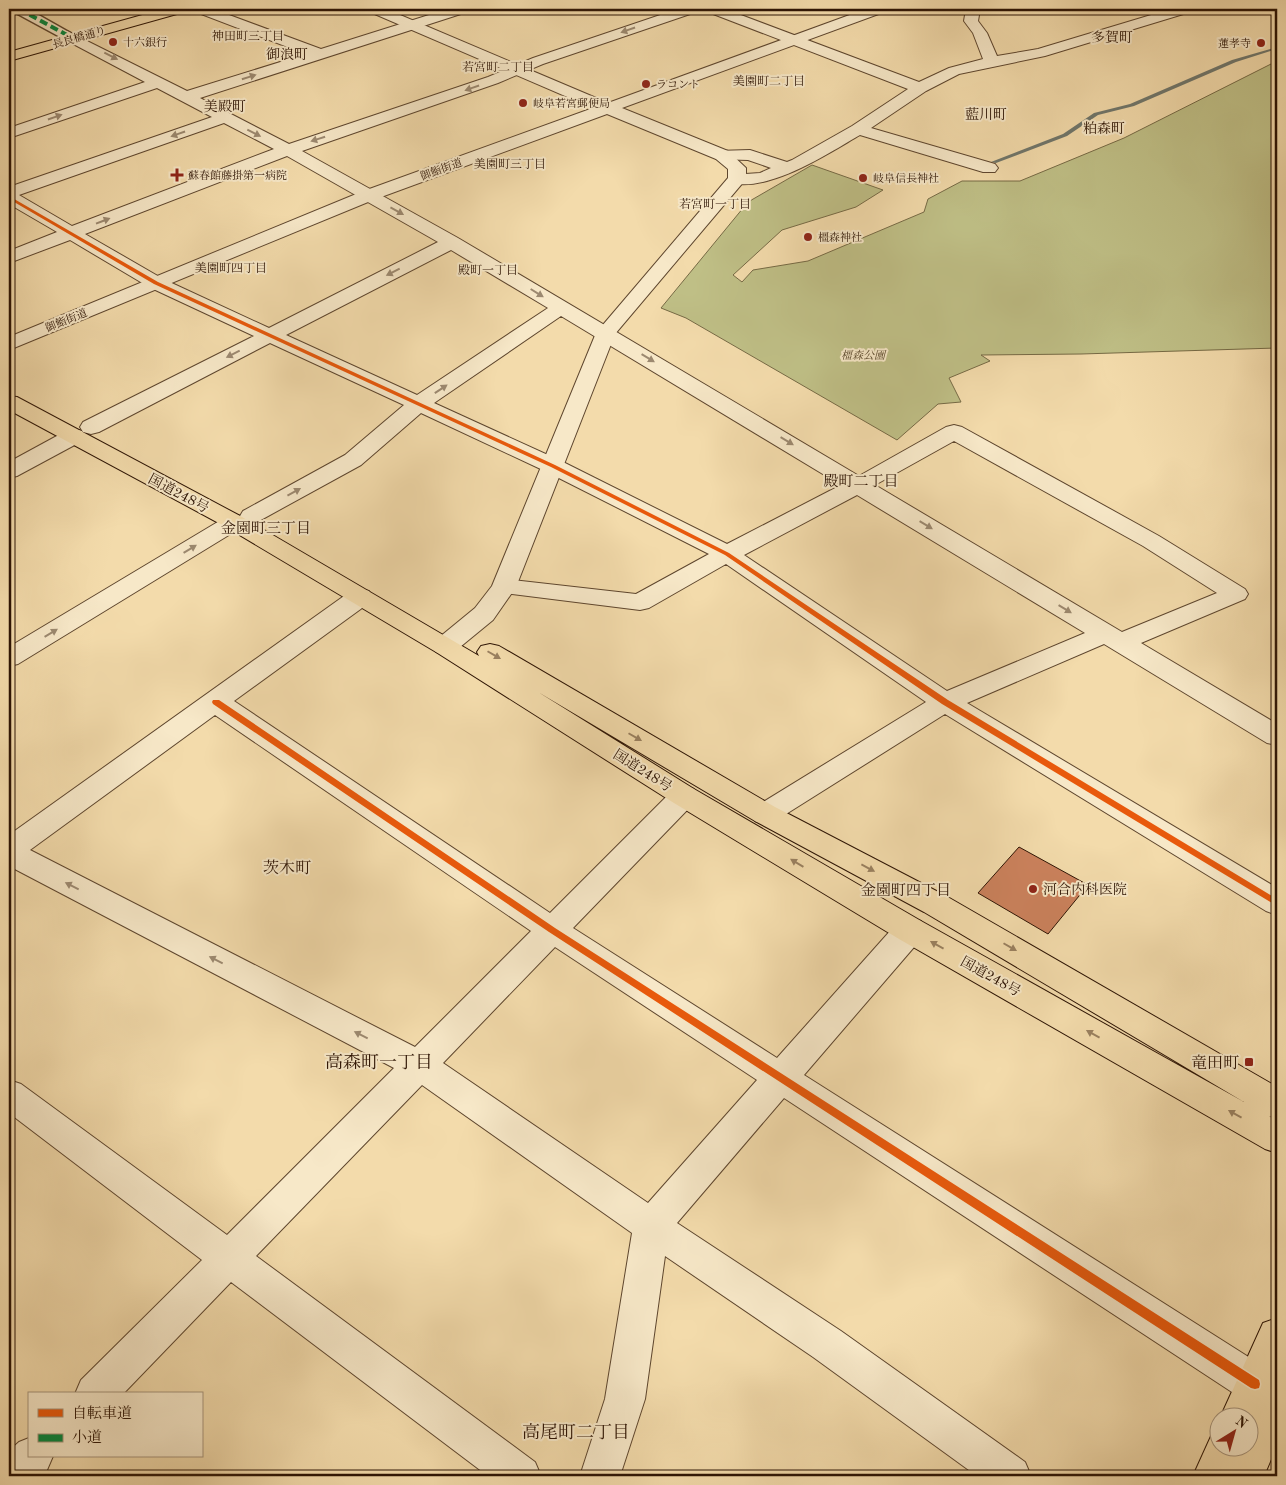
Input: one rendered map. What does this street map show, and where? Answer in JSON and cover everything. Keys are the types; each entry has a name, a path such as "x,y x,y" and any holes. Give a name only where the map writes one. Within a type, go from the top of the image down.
{"main road":[{"name":"長良橋通り","path":"9,57 70,36 161,9"},
{"name":"長良橋通り","path":"9,52 179,9"},
{"name":"国道248号","path":"9,384 83,432 243,519 453,640 765,814 935,904 1277,1104"},
{"name":"国道248号","path":"9,402 83,432"},
{"name":"国道248号","path":"243,519 360,597 453,640 684,796 910,930 1277,1138"},
{"path":"1244,1476 1257,1399 1277,1336"},
{"path":"1213,1476 1221,1458"}],"street":[{"path":"19,9 288,150 452,242 1277,736"},
{"path":"201,9 318,53"},
{"path":"375,9 722,155 737,168 737,179 606,333 504,587 484,614 453,640"},
{"path":"186,97 318,53 462,9"},
{"path":"9,257 288,150 475,87 538,61 691,9"},
{"path":"713,9 920,88"},
{"name":"御鮨街道","path":"9,344 367,196 879,9"},
{"path":"973,9 971,21 980,33 992,62"},
{"path":"737,179 763,178 786,167 798,164 858,129 920,88 954,71 1040,53 1185,9"},
{"path":"9,133 160,82"},
{"path":"9,193 224,118"},
{"path":"858,129 989,168"},
{"path":"722,155 750,155 786,167"},
{"path":"9,197 156,283 553,466 727,554 945,702 1277,903"},
{"path":"9,471 452,242"},
{"path":"9,658 243,519 353,460 419,404 560,308"},
{"path":"504,587 640,602 954,432 1151,541 1236,594 1113,638 945,702 765,814"},
{"path":"360,597 9,852 420,1065 651,1226 827,1344 1011,1476"},
{"path":"216,702 552,930 781,1078 1257,1399"},
{"path":"97,1392 684,796"},
{"path":"600,1476 625,1398 651,1226 910,930"},
{"path":"9,1094 521,1476"},
{"path":"13,1476 31,1458"}],"green space":[{"name":"橿森公園","path":"1277,62 1277,348 981,355 990,361 949,378 961,402 938,404 897,440 686,318 661,308 748,202 812,165 883,190 856,207 782,230 733,275 742,282 753,270 808,261 924,212 928,199 962,181 1020,181 1124,138"}],"building":[{"name":"河合内科医院","path":"1019,847 1088,885 1048,934 978,893"}],"waterway":[{"path":"994,162 1065,135 1096,114 1132,105 1234,61 1277,48"}],"marked path":[{"path":"19,9 67,35"}],"cycle path":[{"path":"9,197 156,283 553,466 727,554 945,702 1277,903"},
{"path":"216,702 552,930 1255,1384"}],"place":[{"name":"十六銀行","path":"113,42"},
{"name":"蓮孝寺","path":"1261,43"},
{"name":"ラコント","path":"646,84"},
{"name":"岐阜若宮郵便局","path":"523,103"},
{"name":"蘇春館藤掛第一病院","path":"177,175"},
{"name":"岐阜信長神社","path":"863,178"},
{"name":"橿森神社","path":"808,237"},
{"name":"河合内科医院","path":"1033,889"},
{"name":"竜田町","path":"1249,1062"}],"district":[{"name":"神田町三丁目","path":"248,36"},
{"name":"多賀町","path":"1112,37"},
{"name":"御浪町","path":"287,54"},
{"name":"若宮町二丁目","path":"498,67"},
{"name":"美園町二丁目","path":"769,81"},
{"name":"美殿町","path":"225,106"},
{"name":"藍川町","path":"986,114"},
{"name":"粕森町","path":"1104,128"},
{"name":"美園町三丁目","path":"510,164"},
{"name":"若宮町一丁目","path":"715,204"},
{"name":"美園町四丁目","path":"231,268"},
{"name":"殿町一丁目","path":"488,270"},
{"name":"殿町二丁目","path":"861,481"},
{"name":"金園町三丁目","path":"266,528"},
{"name":"茨木町","path":"287,867"},
{"name":"金園町四丁目","path":"906,890"},
{"name":"高森町一丁目","path":"379,1062"},
{"name":"高尾町二丁目","path":"576,1432"}]}
